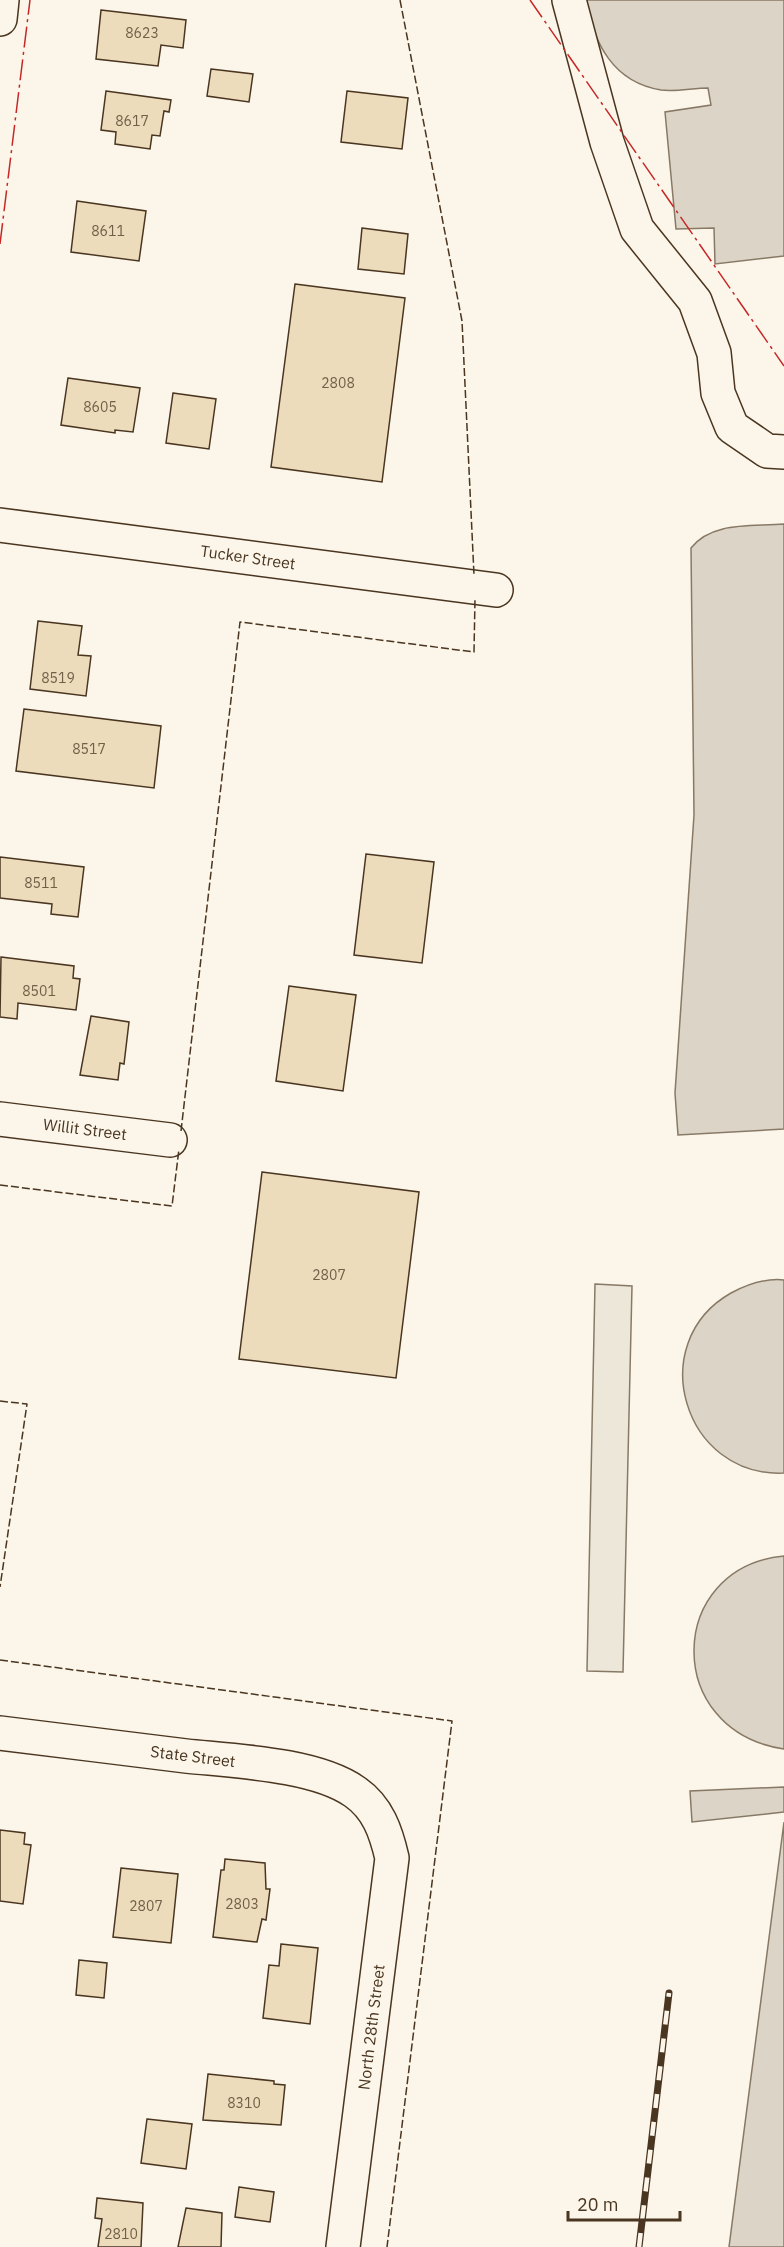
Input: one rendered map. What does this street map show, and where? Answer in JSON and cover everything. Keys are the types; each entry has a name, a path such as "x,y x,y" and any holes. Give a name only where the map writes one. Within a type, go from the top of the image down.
{"street":[{"path":"0,20 2,0"},
{"path":"569,0 607,142 637,229 695,301 714,353 718,393 732,428 767,451 784,452"},
{"name":"Tucker Street","path":"0,525 496,590"},
{"name":"Willit Street","path":"0,1119 170,1140"},
{"name":"State Street","path":"0,1733 274,1766 329,1778 355,1792 374,1810"},
{"name":"North 28th Street","path":"343,2247 392,1858 387,1833 374,1810"}],"shaded area":[{"path":"584,0 784,0 784,256 715,264 714,228 676,229 665,112 711,105 708,88 661,90 644,86 630,79 608,58 600,45"},
{"path":"784,524 784,1129 678,1135 675,1093 694,815 691,548 700,539 721,529"},
{"path":"784,1280 784,1473 749,1469 721,1454 700,1431 687,1404 683,1373 688,1343 704,1315 731,1293 743,1287 763,1281"},
{"path":"595,1284 632,1286 623,1672 587,1671"},
{"path":"784,1556 784,1749 744,1736 716,1713 699,1683 694,1650 700,1617 717,1588 745,1567"},
{"path":"784,1787 784,1812 692,1822 690,1791"},
{"path":"784,1822 784,2247 729,2247"}],"building":[{"path":"101,10 186,20 183,48 161,45 158,66 96,59"},
{"path":"211,69 253,74 249,102 207,96"},
{"path":"106,91 171,100 169,112 164,111 160,136 152,135 150,149 115,144 116,132 101,130"},
{"path":"347,91 408,98 402,149 341,142"},
{"path":"77,201 146,211 139,261 71,252"},
{"path":"362,228 408,234 404,274 358,269"},
{"path":"295,284 405,298 382,482 271,467"},
{"path":"68,378 140,388 133,432 115,430 115,433 61,425"},
{"path":"173,393 216,399 209,449 166,443"},
{"path":"38,621 82,626 78,655 91,656 86,696 30,689"},
{"path":"24,709 161,726 154,788 16,771"},
{"path":"366,854 434,862 422,963 354,955"},
{"path":"0,857 84,867 78,917 51,914 52,904 0,898"},
{"path":"1,957 74,966 73,978 80,979 76,1010 18,1003 17,1019 0,1017"},
{"path":"289,986 356,995 343,1091 276,1081"},
{"path":"91,1016 129,1022 124,1064 120,1063 118,1080 80,1075"},
{"path":"262,1172 419,1192 396,1378 239,1359"},
{"path":"0,1830 25,1833 24,1844 31,1845 23,1904 0,1901"},
{"path":"225,1859 265,1863 266,1889 270,1889 266,1920 262,1919 257,1942 213,1937 221,1870 224,1870"},
{"path":"121,1868 178,1874 171,1943 113,1937"},
{"path":"281,1944 318,1948 310,2024 263,2018 269,1965 279,1966"},
{"path":"79,1960 107,1963 104,1998 76,1995"},
{"path":"208,2074 274,2081 274,2084 285,2085 281,2125 203,2120"},
{"path":"147,2119 192,2124 186,2169 141,2163"},
{"path":"239,2187 274,2192 270,2222 235,2217"},
{"path":"97,2198 143,2203 141,2247 98,2247 102,2219 95,2218"},
{"path":"186,2208 222,2213 221,2247 178,2247"}],"railway":[{"path":"639,2247 669,1993"}],"fence":[{"path":"400,0 462,321 474,575"},
{"path":"181,1131 240,622 474,652 475,599"},
{"path":"0,1185 172,1206 179,1149"},
{"path":"0,1401 27,1404 0,1587"},
{"path":"0,1660 452,1721 387,2247"}],"power":[{"path":"0,244 30,0"},
{"path":"530,0 784,366"}]}
